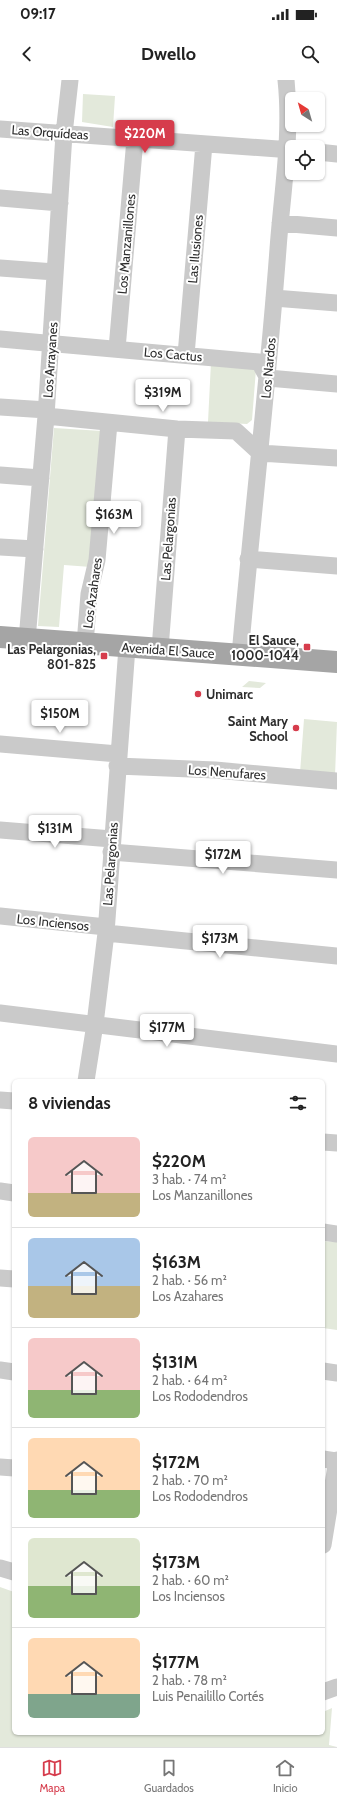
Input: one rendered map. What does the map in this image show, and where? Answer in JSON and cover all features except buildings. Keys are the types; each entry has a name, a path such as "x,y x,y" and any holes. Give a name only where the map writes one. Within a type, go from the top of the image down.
{"main road":[{"name":"Avenida El Sauce","path":"0,637 337,662"}],"street":[{"name":"Los Arrayanes","path":"27,640 47,413 64,134 70,80"},
{"name":"Los Nardos","path":"286,80 289,106 289,140"},
{"name":"Las Orquídeas","path":"0,129 285,150"},
{"name":"Los Manzanillones","path":"117,349 135,139"},
{"name":"Las Ilusiones","path":"186,355 204,144"},
{"path":"325,153 337,154"},
{"name":"Los Nardos","path":"240,655 248,559 268,378 280,222 285,180"},
{"path":"0,198 60,203"},
{"path":"280,222 337,228"},
{"path":"0,268 55,272"},
{"path":"274,298 337,303"},
{"name":"Los Cactus","path":"0,339 259,362 268,378"},
{"path":"268,378 337,384"},
{"path":"0,407 109,423 236,432 260,453 337,458"},
{"name":"Los Azahares","path":"85,644 89,594 97,560 109,423"},
{"name":"Las Pelargonias","path":"160,649 177,429"},
{"path":"0,475 41,478"},
{"path":"0,547 35,550"},
{"path":"248,559 337,566"},
{"name":"Las Pelargonias","path":"86,1079 95,1024 106,930 111,846 127,647"},
{"name":"Los Nenufares","path":"0,744 118,760 337,781"},
{"path":"0,830 111,846 337,870"},
{"name":"Los Inciensos","path":"0,916 106,930 337,956"},
{"path":"0,1013 337,1054"},
{"path":"0,1100 12,1101"},
{"path":"325,1142 337,1144"},
{"path":"0,1191 12,1193"},
{"path":"325,1232 337,1234"},
{"path":"0,1278 12,1279"},
{"path":"0,1370 12,1372"},
{"path":"325,1371 337,1372"},
{"path":"325,1459 337,1460 325,1533"},
{"path":"0,1467 12,1468"},
{"path":"0,1568 12,1571"},
{"path":"325,1691 337,1687"}],"shaded area":[{"path":"83,94 115,96 113,127 82,122"},
{"path":"211,362 256,369 252,420 247,424 208,422"},
{"path":"54,428 102,431 91,567 64,565 59,627 38,626"},
{"path":"249,681 266,683 260,688 242,687"},
{"path":"304,719 337,722 335,776 300,773"},
{"path":"325,1241 337,1242 337,1330 325,1328"},
{"path":"0,1587 12,1591 12,1735 325,1735 325,1711 332,1708 329,1745 337,1747 0,1747"}],"place":[{"name":"El Sauce, 1000-1044","path":"307,647"},
{"name":"Las Pelargonias, 801-825","path":"104,656"},
{"name":"Unimarc","path":"198,694"},
{"name":"Saint Mary School","path":"296,728"}]}
